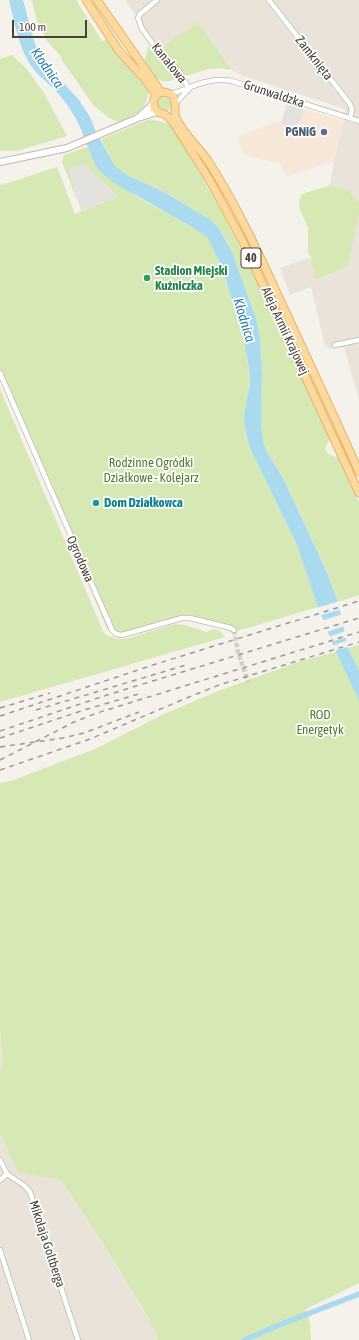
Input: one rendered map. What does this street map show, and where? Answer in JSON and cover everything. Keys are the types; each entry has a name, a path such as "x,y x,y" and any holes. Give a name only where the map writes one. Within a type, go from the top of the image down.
{"main road":[{"name":"Aleja Armii Krajowej","path":"86,0 119,51 144,78 157,96"},
{"name":"Aleja Armii Krajowej","path":"97,0 157,96"},
{"path":"157,96 165,92 171,94"},
{"name":"Aleja Armii Krajowej","path":"171,94 175,100 177,119 189,137 202,151 210,163 263,262 359,472"},
{"name":"Aleja Armii Krajowej","path":"157,96 153,106 173,122 209,179 243,242 359,493"},
{"path":"161,113 170,112 175,106"}],"street":[{"name":"Kanałowa","path":"157,0 140,14 138,18 142,29 159,52 179,72 189,88"},
{"name":"Zamknięta","path":"269,0 350,104 352,110 350,118"},
{"name":"Grunwaldzka","path":"171,94 207,81 223,79 359,121"},
{"name":"Grunwaldzka","path":"175,106 189,88"},
{"path":"138,118 150,107 157,96"},
{"path":"0,162 34,156 74,146 138,118 161,113"},
{"path":"335,345 359,340"},
{"name":"Ogrodowa","path":"0,373 112,630 116,634 122,635 182,618 190,618 232,629"},
{"name":"Mikołaja Goltberga","path":"0,1160 7,1174 25,1186 30,1192 78,1340"},
{"path":"0,1180 7,1174"},
{"path":"0,1250 29,1340"}],"shaded area":[{"path":"125,0 359,0 359,202 348,190 330,185 334,161 344,121 345,109 240,75 232,70 198,22 160,48"},
{"path":"287,104 344,121 334,161 286,177 282,165 245,155 237,137 282,120"},
{"path":"287,104 304,109 302,117 293,131 281,123"},
{"path":"83,164 118,196 81,211 69,169"},
{"path":"359,214 359,400 344,347 331,349 325,346 311,287 290,295 280,268 311,257 317,280 348,266"},
{"path":"0,1028 3,1069 0,1070"},
{"path":"0,1134 18,1171 61,1180 85,1214 137,1300 158,1340 0,1340"}],"green space":[{"path":"32,0 76,0 102,41 107,39 116,52 136,71 146,85 148,89 148,97 145,105 140,111 118,122 109,118 94,106 61,59 62,58 47,41 37,21"},
{"path":"198,22 232,70 218,68 209,69 169,81 162,81 156,78 145,61 147,50 151,43 156,42 160,48"},
{"path":"12,55 26,68 44,93 67,136 17,151 0,151 0,59"},
{"path":"164,95 171,100 172,103 167,110 164,111 157,106 156,103 161,96"},
{"path":"150,119 171,124 232,231 266,300 330,439 325,448 328,454 339,458 359,503 359,595 338,602 326,569 284,480 268,454 263,442 261,422 262,375 260,338 252,307 227,241 218,227 204,216 164,192 127,175 115,166 101,139"},
{"name":"Rodzinne Ogródki Działkowe - Kolejarz","path":"87,147 102,173 124,189 207,237 213,247 230,292 245,344 250,380 245,433 250,448 297,545 318,607 231,633 228,629 177,617 117,636 107,629 0,375 0,183 1,185 57,167 75,214 118,196 83,164 69,169 76,198 62,162 64,155"},
{"path":"330,185 348,190 359,202 359,214 348,266 316,280 311,257 308,253 308,228 299,207 299,200 302,194"},
{"path":"0,389 104,633 114,638 125,639 175,624 185,625 206,632 214,629 220,631 225,637 0,702"},
{"path":"359,645 359,671 348,648"},
{"name":"ROD Energetyk","path":"336,652 359,700 359,1283 306,1309 310,1322 311,1340 158,1340 150,1322 136,1298 99,1237 61,1180 18,1172 0,1134 0,1070 3,1068 0,1028 0,783 11,781 95,749 164,714 221,690 301,661"}],"water":[{"name":"Kłodnica","path":"9,0 23,0 35,44 43,60 79,100 90,117 96,132 115,166 127,175 164,192 209,219 218,227 232,252 256,318 260,338 262,375 261,422 263,442 268,454 284,480 326,570 338,602 348,648 359,671 359,701 336,652 318,607 297,545 250,448 244,422 250,379 246,353 240,327 226,282 212,245 207,237 116,184 98,169 79,125 71,111 56,91 35,71 25,55 18,37"}],"pier":[{"path":"340,601 341,609 319,616 316,608"},
{"path":"343,614 345,626 326,632 321,621"},
{"path":"346,631 348,637 330,642 328,637"},
{"path":"349,640 350,646 334,651 331,646"}],"waterway":[{"path":"244,1340 359,1294"}],"tunnel":[{"path":"234,630 238,652 248,682"}],"railway":[{"path":"0,716 156,664 359,601"},
{"path":"0,731 107,695 359,618"},
{"path":"0,760 74,722 97,713 359,632"},
{"path":"0,770 90,739 219,685 359,642"},
{"path":"36,710 186,665"},
{"path":"0,708 50,693"},
{"path":"0,738 84,710 142,693"},
{"path":"0,747 63,738 84,733 139,712"}],"place":[{"name":"PGNiG","path":"324,132"},
{"name":"Stadion Miejski Kuźniczka","path":"147,278"},
{"name":"Dom Działkowca","path":"96,503"}]}
